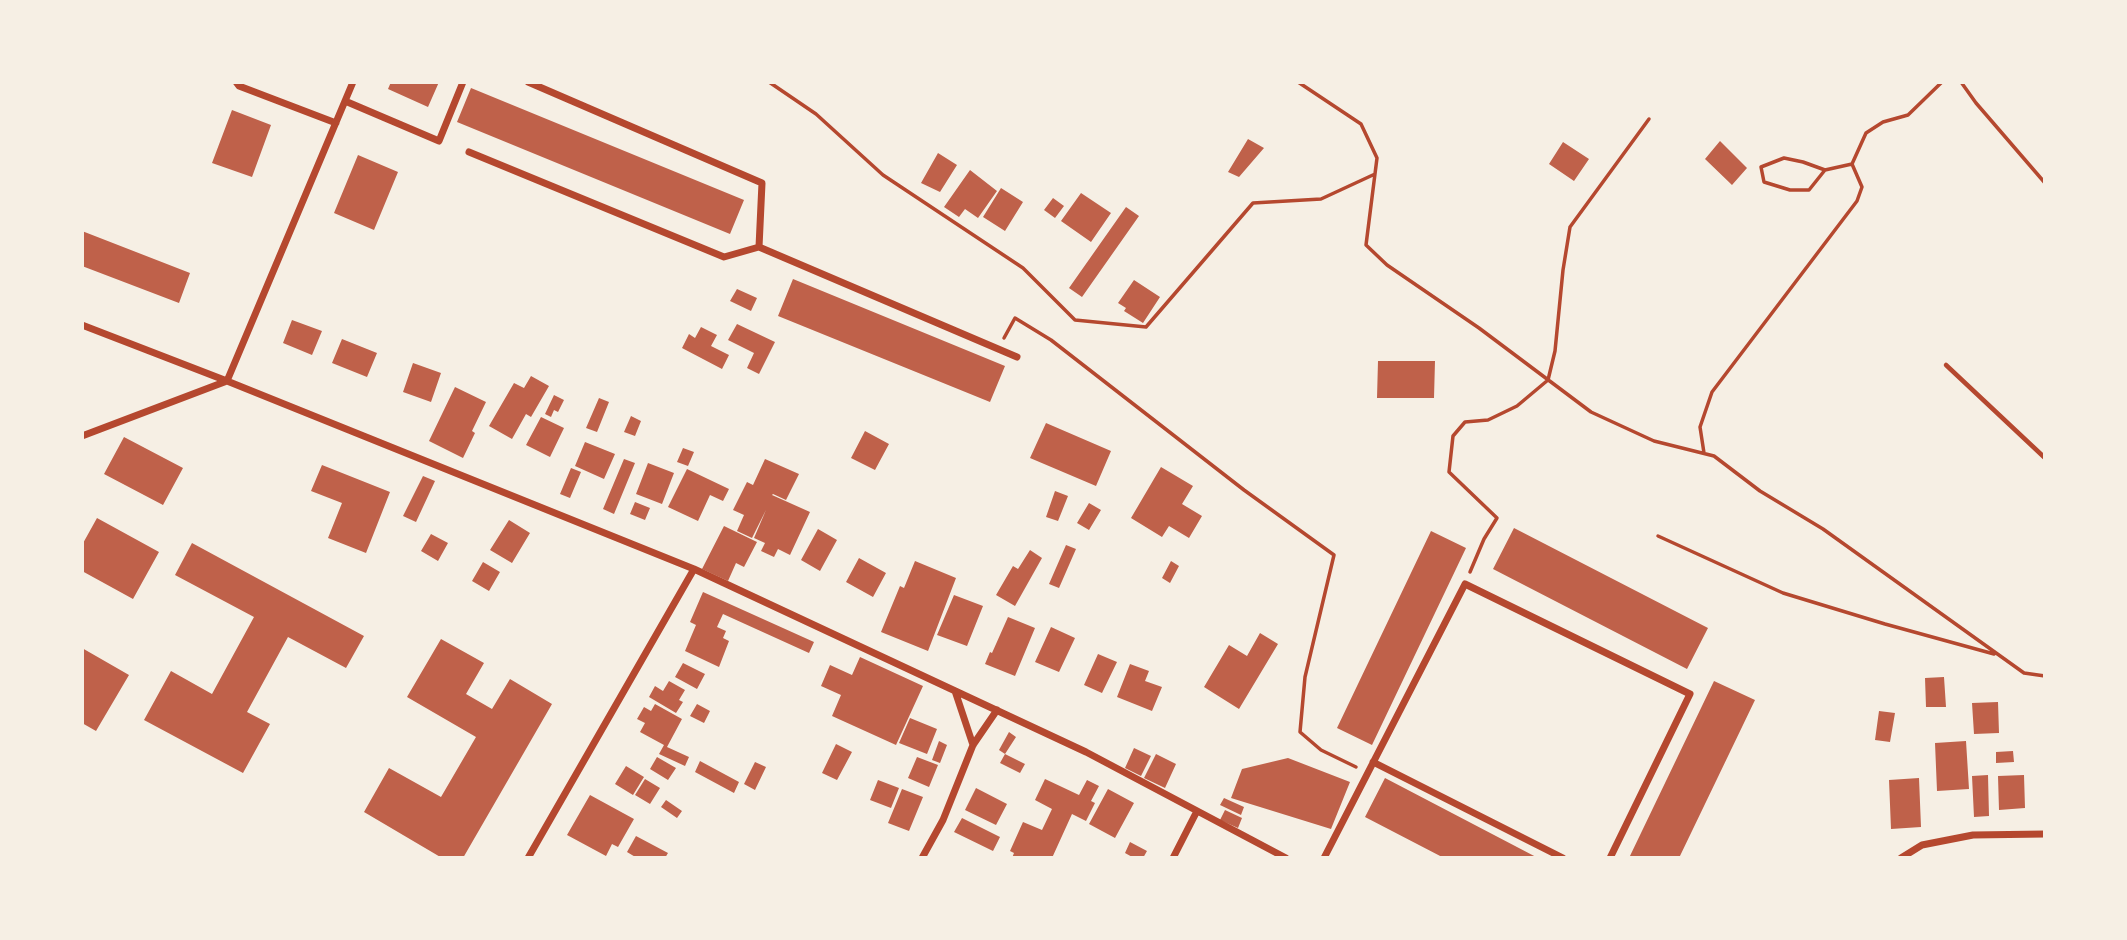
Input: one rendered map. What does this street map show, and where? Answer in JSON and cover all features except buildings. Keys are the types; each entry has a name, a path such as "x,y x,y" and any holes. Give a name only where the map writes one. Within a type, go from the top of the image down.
{"street":[{"path":"236,82 239,86 336,123"},
{"path":"82,436 227,381 353,82"},
{"path":"345,101 439,141 463,82"},
{"path":"527,82 762,183 758,247"},
{"path":"469,152 724,257 758,247 1017,357"},
{"path":"82,325 694,569 1086,752 1286,858"},
{"path":"528,858 694,569"},
{"path":"1324,858 1465,584 1690,694 1610,858"},
{"path":"954,691 973,745"},
{"path":"922,858 943,820 973,745 997,710"},
{"path":"1373,762 1563,858"},
{"path":"1173,858 1197,811"},
{"path":"1901,858 1922,845 1973,835 2045,834"}],"lane":[{"path":"1946,365 2045,458"}],"path":[{"path":"769,82 816,114 883,175 1023,268 1075,320 1146,327 1253,203 1321,199 1375,174"},
{"path":"1298,82 1361,124 1377,158 1366,245 1387,265 1479,328 1591,412 1654,441 1714,456 1760,491 1823,529 2024,673 2045,676"},
{"path":"1704,453 1700,427 1713,392 1857,201 1862,187 1852,164 1866,133 1883,122 1908,115 1942,82"},
{"path":"1961,82 2045,183"},
{"path":"1465,584 1484,539 1497,517 1449,472 1453,436 1465,422 1488,420 1517,406 1548,380 1555,351 1570,227 1649,119"},
{"path":"1825,170 1809,190 1790,190 1764,182 1761,167 1784,158 1825,170 1852,164"},
{"path":"999,349 1014,318 1051,340 1244,490 1334,555 1305,677 1300,732 1321,750 1367,773"},
{"path":"1658,536 1783,593 1999,656"}]}
